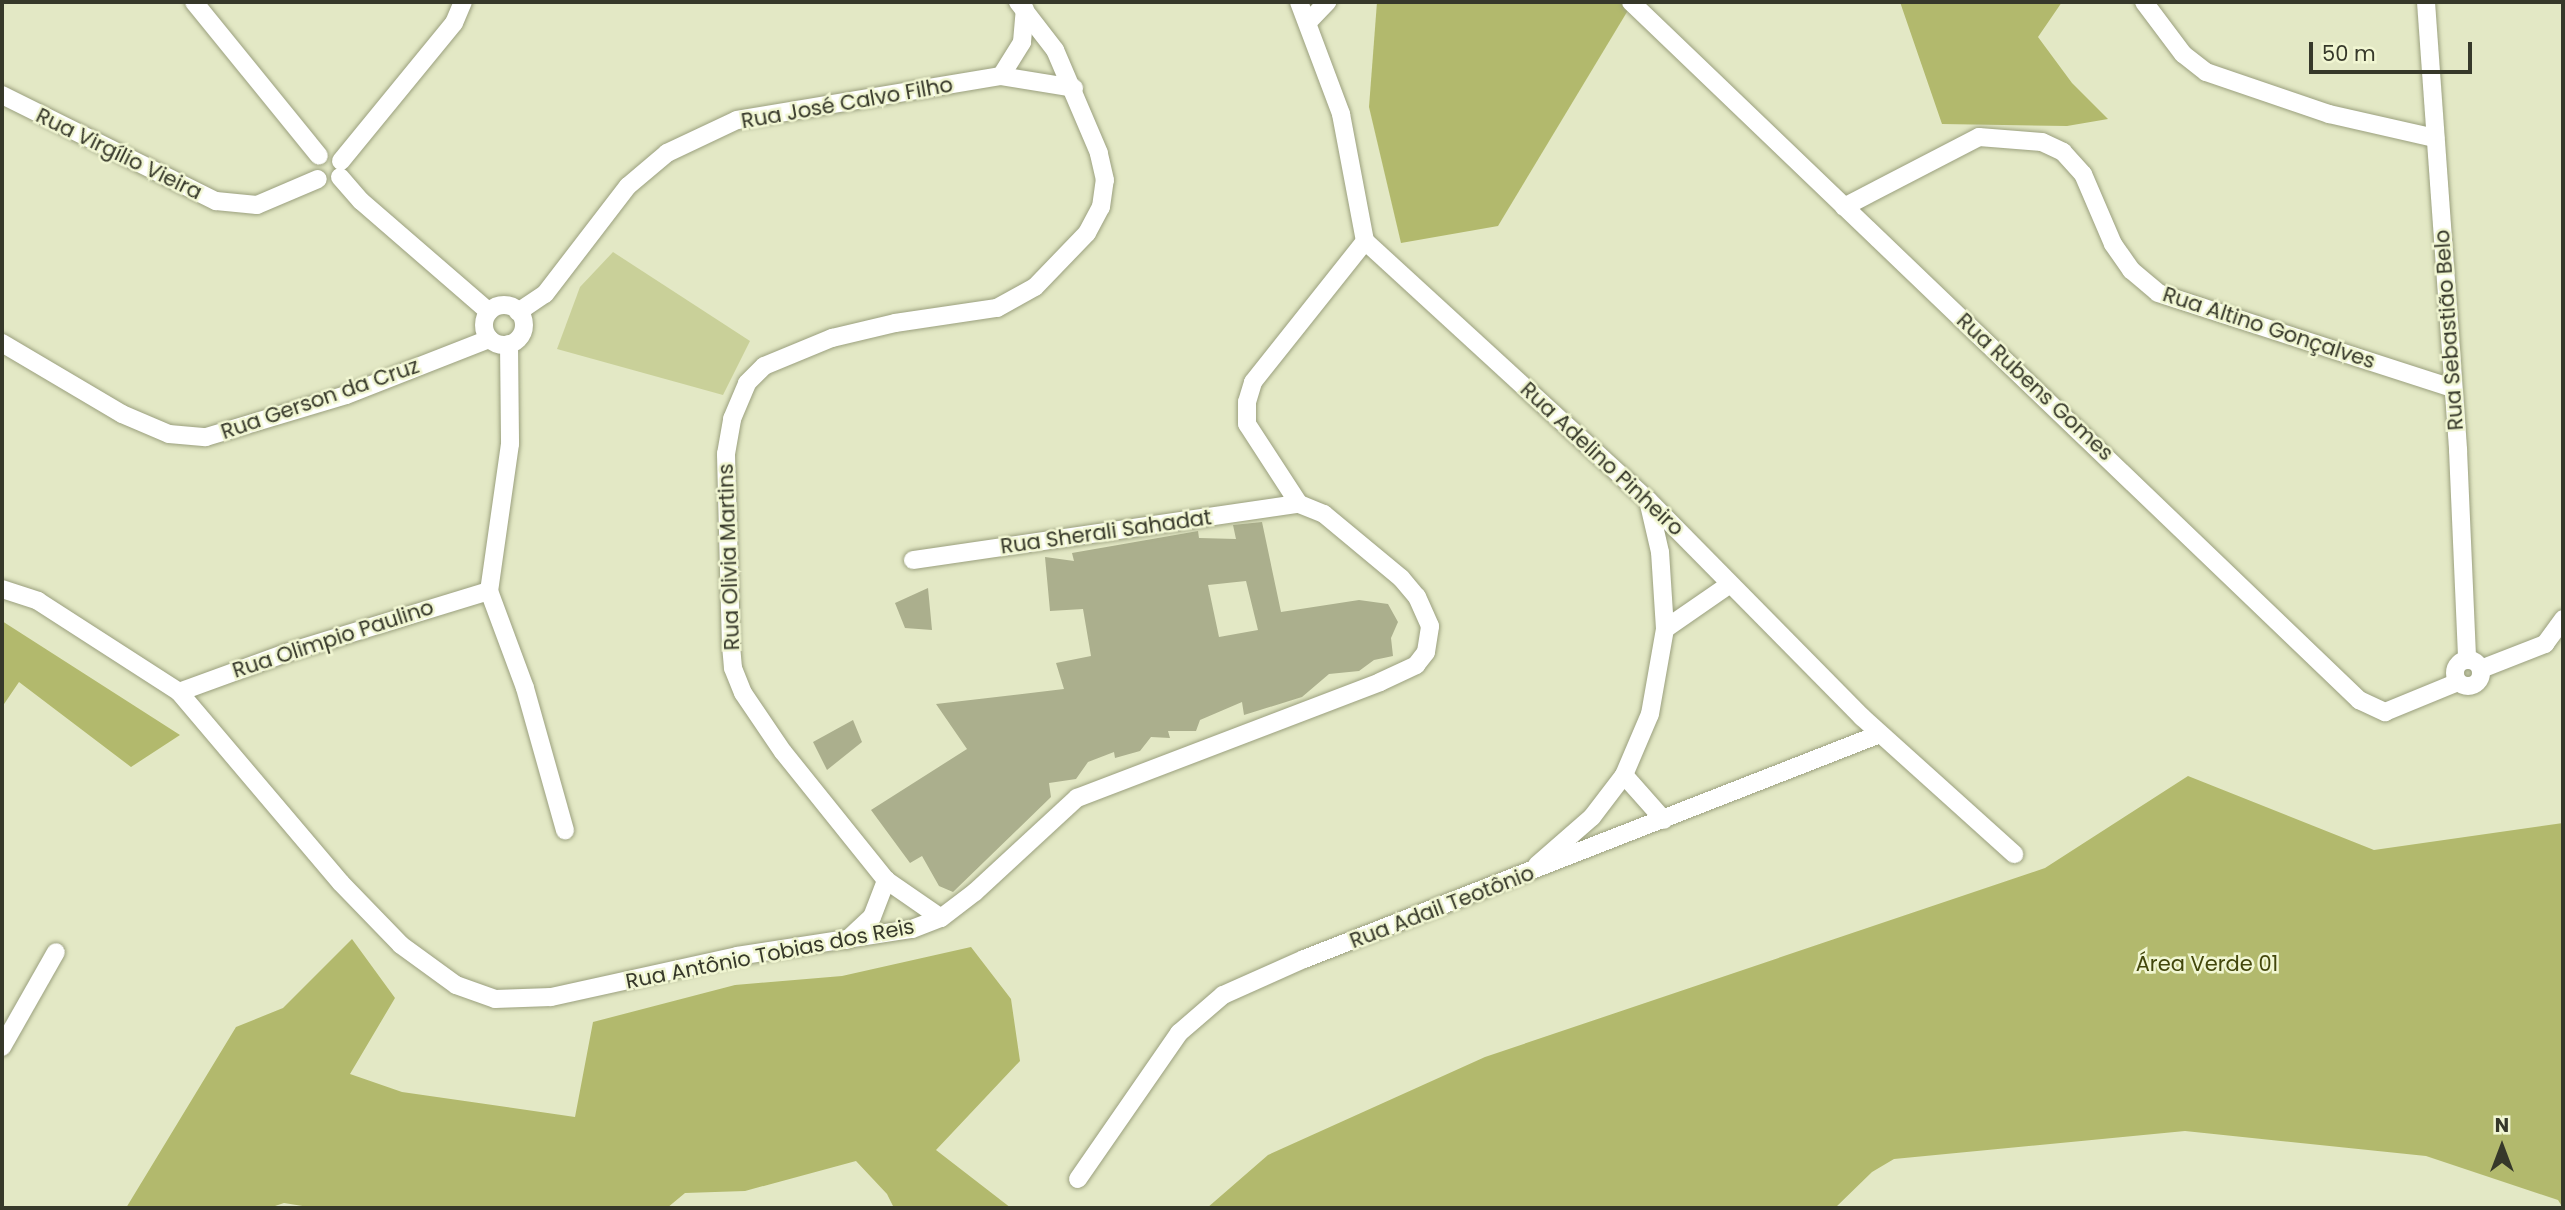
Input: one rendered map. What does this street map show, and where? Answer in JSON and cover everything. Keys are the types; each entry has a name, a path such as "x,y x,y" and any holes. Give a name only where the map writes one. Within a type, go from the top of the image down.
{"street":[{"path":"194,2 319,156"},
{"path":"341,169 454,23 463,2"},
{"path":"1299,2 1341,114 1365,241"},
{"path":"1308,22 1327,2"},
{"name":"Rua Rubens Gomes","path":"1631,2 1844,207 2080,428 2359,700 2385,712 2458,682 2455,670 2474,664"},
{"path":"2144,2 2183,54 2206,72 2329,114 2435,138"},
{"name":"Rua Sebastião Belo","path":"2426,2 2474,664"},
{"path":"1001,76 1022,42 1022,5"},
{"name":"Rua Olivia Martins","path":"941,918 886,880 763,726 733,668 724,493 732,419 747,383 781,356 895,323 997,308 1035,287 1087,233 1101,207 1105,180 1099,153 1074,88 1055,50 1022,5"},
{"name":"Rua José Calvo Filho","path":"518,312 545,294 628,186 667,153 737,120 1001,76 1074,88"},
{"name":"Rua Virgílio Vieira","path":"2,95 216,201 257,205 317,179 325,183 341,169"},
{"name":"Rua Altino Gonçalves","path":"1844,207 1979,138 2042,142 2063,152 2083,174 2113,244 2131,270 2158,292 2452,388"},
{"path":"317,179 314,163 319,156 327,153 362,201 489,312"},
{"name":"Rua Adelino Pinheiro","path":"1365,241 1648,500 1880,734 2014,854"},
{"name":"Rua Antônio Tobias dos Reis","path":"2,589 48,607 179,692 341,883 401,945 456,985 495,999 551,997 737,956 912,929 941,918 1077,798 1416,665 1426,652 1430,626 1417,597 1401,578 1324,514 1299,504 1255,442 1247,424 1247,402 1264,365 1365,241"},
{"path":"509,344 489,339 484,325 489,312 504,306 518,312 523,331 509,344 510,444 489,591 525,688 565,830"},
{"name":"Rua Gerson da Cruz","path":"2,343 122,414 169,434 206,437 242,430 346,395 489,339"},
{"path":"1525,876 1592,817 1624,775 1650,714 1665,629 1660,552 1648,500"},
{"name":"Rua Sherali Sahadat","path":"913,559 1299,504"},
{"path":"1665,629 1730,584"},
{"name":"Rua Olimpio Paulino","path":"179,692 298,649 489,591"},
{"path":"2474,664 2545,644 2563,619"},
{"name":"Rua Adail Teotônio","path":"1078,1179 1179,1033 1223,995 1304,959 1525,876 1880,734"},
{"path":"1624,775 1664,820"},
{"path":"846,941 872,917 886,880"},
{"path":"2,1048 56,952"}],"green space":[{"path":"1377,2 1633,2 1498,226 1401,243 1369,107"},
{"path":"1900,2 2062,2 2038,37 2072,83 2108,119 2067,126 1942,124"},
{"path":"613,252 750,341 723,395 557,349 580,287"},
{"path":"2,621 180,735 131,767 19,682 2,707"},
{"name":"Área Verde 01","path":"2188,776 2374,850 2563,823 2563,1208 2558,1200 2426,1156 2185,1131 1894,1159 1872,1172 1835,1208 1207,1208 1268,1155 1485,1057 2045,868"},
{"path":"352,939 395,998 350,1074 402,1092 575,1117 593,1022 735,985 842,976 971,947 1011,999 1020,1061 936,1150 1011,1208 894,1208 887,1194 856,1161 745,1191 685,1193 667,1208 315,1208 284,1203 269,1208 126,1208 236,1027 283,1008"}],"building":[{"path":"1262,522 1281,612 1359,600 1388,604 1398,622 1391,638 1393,656 1374,660 1359,671 1329,674 1302,697 1244,715 1242,702 1200,720 1196,731 1168,731 1170,738 1151,737 1140,751 1115,758 1114,752 1088,762 1076,779 1049,783 1051,797 953,892 939,886 922,856 910,863 871,810 967,749 936,704 1064,689 1056,663 1091,656 1083,609 1050,611 1045,557 1074,561 1072,553 1198,531 1199,538 1236,539 1233,525","holes":["1246,581 1258,630 1219,637 1208,585"]},
{"path":"928,588 932,630 905,628 895,603"},
{"path":"853,720 862,742 827,770 813,742"}]}
